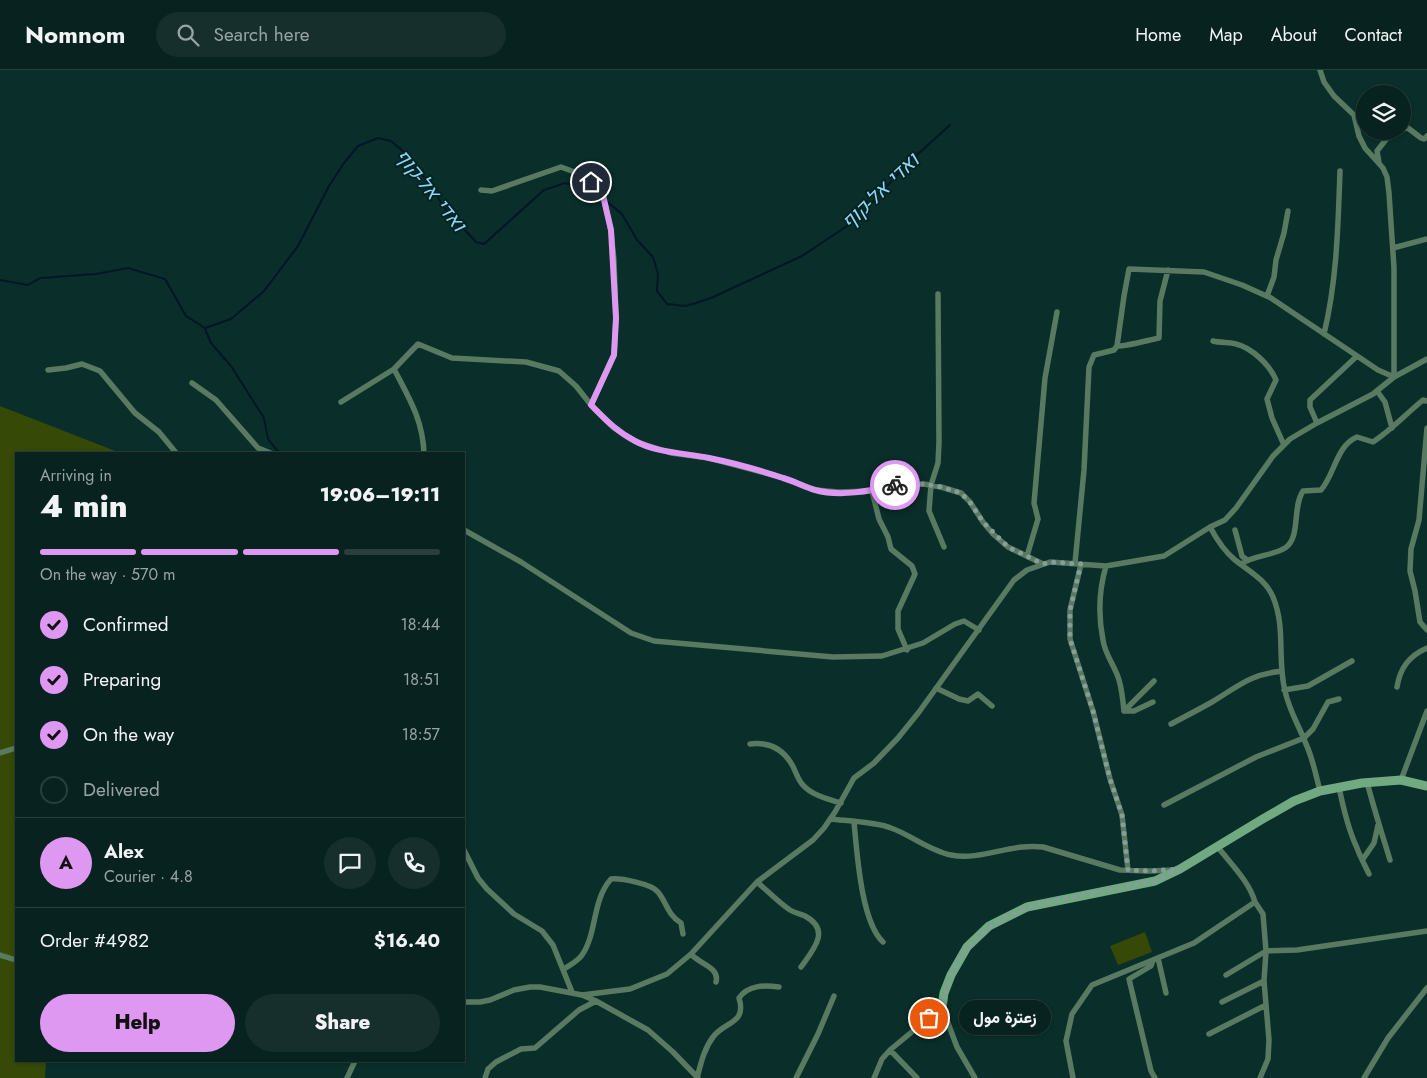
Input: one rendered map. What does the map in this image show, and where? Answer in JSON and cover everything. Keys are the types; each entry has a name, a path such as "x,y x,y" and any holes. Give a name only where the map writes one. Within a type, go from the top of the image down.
{"street":[{"path":"1320,70 1324,82 1334,96 1354,116 1359,136 1365,148 1383,168 1387,177 1390,193 1393,248 1394,377"},
{"path":"1411,130 1421,138 1427,136"},
{"path":"1379,163 1377,151 1386,140"},
{"path":"481,190 492,191 561,167 580,174 602,191 611,230 616,318 614,355 591,405"},
{"path":"1324,334 1331,305 1339,238 1340,171"},
{"path":"1268,296 1288,211"},
{"path":"1393,248 1427,239"},
{"path":"1128,870 1122,815 1110,779 1093,711 1070,639 1070,610 1078,563 1089,367 1094,355 1114,350 1118,346 1124,296 1130,269 1204,272 1242,285 1268,296 1378,370 1394,377"},
{"path":"1118,346 1123,347 1140,341 1159,338 1160,301 1168,270"},
{"path":"938,294 939,449 938,463 931,485 930,511 944,547"},
{"path":"1027,556 1038,519 1034,503 1045,378 1057,312"},
{"path":"1213,341 1226,344 1235,343 1248,349 1274,374 1276,380 1267,399 1272,418 1284,445"},
{"path":"341,402 394,369 418,344 452,358 526,362 560,370 614,428 637,442 671,452 709,458 774,475 816,490 838,492 872,490 897,485 931,485 961,493 970,502 993,534 1008,547 1043,564"},
{"path":"1317,423 1310,407 1310,400 1357,356"},
{"path":"582,995 630,988 667,974 692,954 757,882 813,840 830,819 854,778 874,763 898,738 1014,580 1027,570 1050,562 1106,566 1164,556 1210,527 1225,520 1236,508 1273,456 1284,445 1317,423 1377,391 1394,377 1427,359"},
{"path":"48,370 82,364 100,371 135,413 159,432 175,452"},
{"path":"394,369 416,412 423,435 424,452"},
{"path":"192,382 216,400 258,448 268,452"},
{"path":"1377,391 1385,402 1392,428"},
{"path":"1241,564 1247,560 1284,549 1291,543 1294,534 1298,498 1303,491 1321,490 1326,485 1338,457 1351,439 1356,437 1373,442 1392,428 1423,400 1427,402"},
{"path":"1427,428 1419,520 1412,549 1410,571 1420,622 1427,630"},
{"path":"872,490 879,519 888,537 891,549 912,566 915,574 898,611 898,629 907,650"},
{"path":"1210,527 1221,547 1262,582 1273,595 1281,624 1284,690 1290,710 1304,738 1320,791"},
{"path":"1234,530 1242,556 1247,560"},
{"path":"465,531 521,562 631,632 654,641 833,657 882,656 907,650 964,621 979,630"},
{"path":"1106,566 1100,585 1103,641 1109,660 1119,678 1124,711"},
{"path":"1397,687 1401,669 1406,662 1427,648"},
{"path":"1284,690 1308,686 1352,661"},
{"path":"1171,724 1213,701 1242,682 1264,673 1282,671"},
{"path":"1124,711 1154,681"},
{"path":"936,688 958,699 968,701 978,694 992,706"},
{"path":"1164,805 1256,757 1304,738 1313,729 1328,702 1339,699"},
{"path":"1124,711 1134,711 1153,702"},
{"path":"1401,780 1427,711"},
{"path":"750,744 762,743 778,748 790,762 802,785 818,796 841,802"},
{"path":"0,753 15,748"},
{"path":"975,1078 957,1047 942,1007 944,993 963,954 989,926 1027,907 1038,904 1155,881 1180,869 1294,802 1320,791 1367,782 1401,780 1427,786"},
{"path":"1367,782 1378,825 1384,834 1390,860"},
{"path":"1339,787 1346,816 1368,874"},
{"path":"830,819 889,827 938,851 951,855 974,855 1030,845 1043,847 1120,870 1180,869"},
{"path":"854,822 859,880 875,935 883,942"},
{"path":"1363,859 1374,843 1378,825"},
{"path":"1217,846 1245,882 1263,914 1266,951 1264,981 1269,1040 1268,1059 1260,1078"},
{"path":"465,852 478,878 487,889 514,914 542,931 553,944 572,992"},
{"path":"564,969 581,956 588,943 592,922 604,889 610,879 618,878 645,884 656,889 668,910 681,923 683,934"},
{"path":"757,882 792,911 806,917 818,926 820,932 816,944 801,967"},
{"path":"1072,1078 1066,1041 1072,1014 1092,984 1194,943 1249,908 1255,902"},
{"path":"1226,975 1266,951 1297,950 1427,931"},
{"path":"692,954 695,959 716,972 716,982"},
{"path":"0,955 15,960"},
{"path":"1155,959 1166,993"},
{"path":"1155,959 1150,966 1129,978 1151,1070 1155,1078"},
{"path":"1222,1002 1264,981"},
{"path":"698,1078 704,1052 714,1036 720,1029 737,1019 741,1012 739,998 743,992 749,988 765,985 779,987"},
{"path":"465,1002 490,1000 514,990 530,987 540,987 582,995 648,1030 698,1078"},
{"path":"1364,1078 1388,1038 1427,988"},
{"path":"796,1078 834,996"},
{"path":"485,1078 488,1069 496,1062 522,1049 535,1048 579,1010 596,1001"},
{"path":"1209,1034 1266,1005"},
{"path":"874,1078 882,1059 890,1050 942,1007"},
{"path":"890,1050 917,1078"},
{"path":"347,1078 355,1062"}],"green space":[{"path":"0,406 118,452 15,452 15,1062 46,1062 45,1078 0,1078"},
{"path":"1145,932 1152,952 1118,965 1110,946"}],"waterway":[{"name":"ואדי אל-קוף","path":"605,200 622,214 637,240 653,257 658,274 657,291 667,304 686,306 711,298 802,256 856,220 908,163 950,125"},
{"name":"ואדי אל-קוף","path":"0,280 28,285 40,278 96,274 128,268 165,279 186,316 205,328 231,319 264,291 298,246 329,186 344,163 358,146 378,138 391,141 404,152 431,186 453,222 466,231 476,242 484,244 544,190 565,183 596,192 602,197"},
{"path":"205,329 211,343 231,366 264,418 268,439 278,452"}],"way so far":[{"path":"895,485 924,484 961,493 970,502 993,534 1008,547 1043,564 1050,562 1081,564 1070,610 1070,639 1093,711 1110,779 1122,815 1128,870 1180,869 1155,881 1027,907 989,926 967,948 944,993 942,1007 929,1018"}],"place":[{"name":"زعترة مول","path":"929,1018"}],"route":[{"path":"591,182 602,191 611,230 614,260 616,318 614,355 591,405 602,417 614,428 637,442 671,452 709,458 784,478 816,490 838,492 872,490 895,485"}]}
